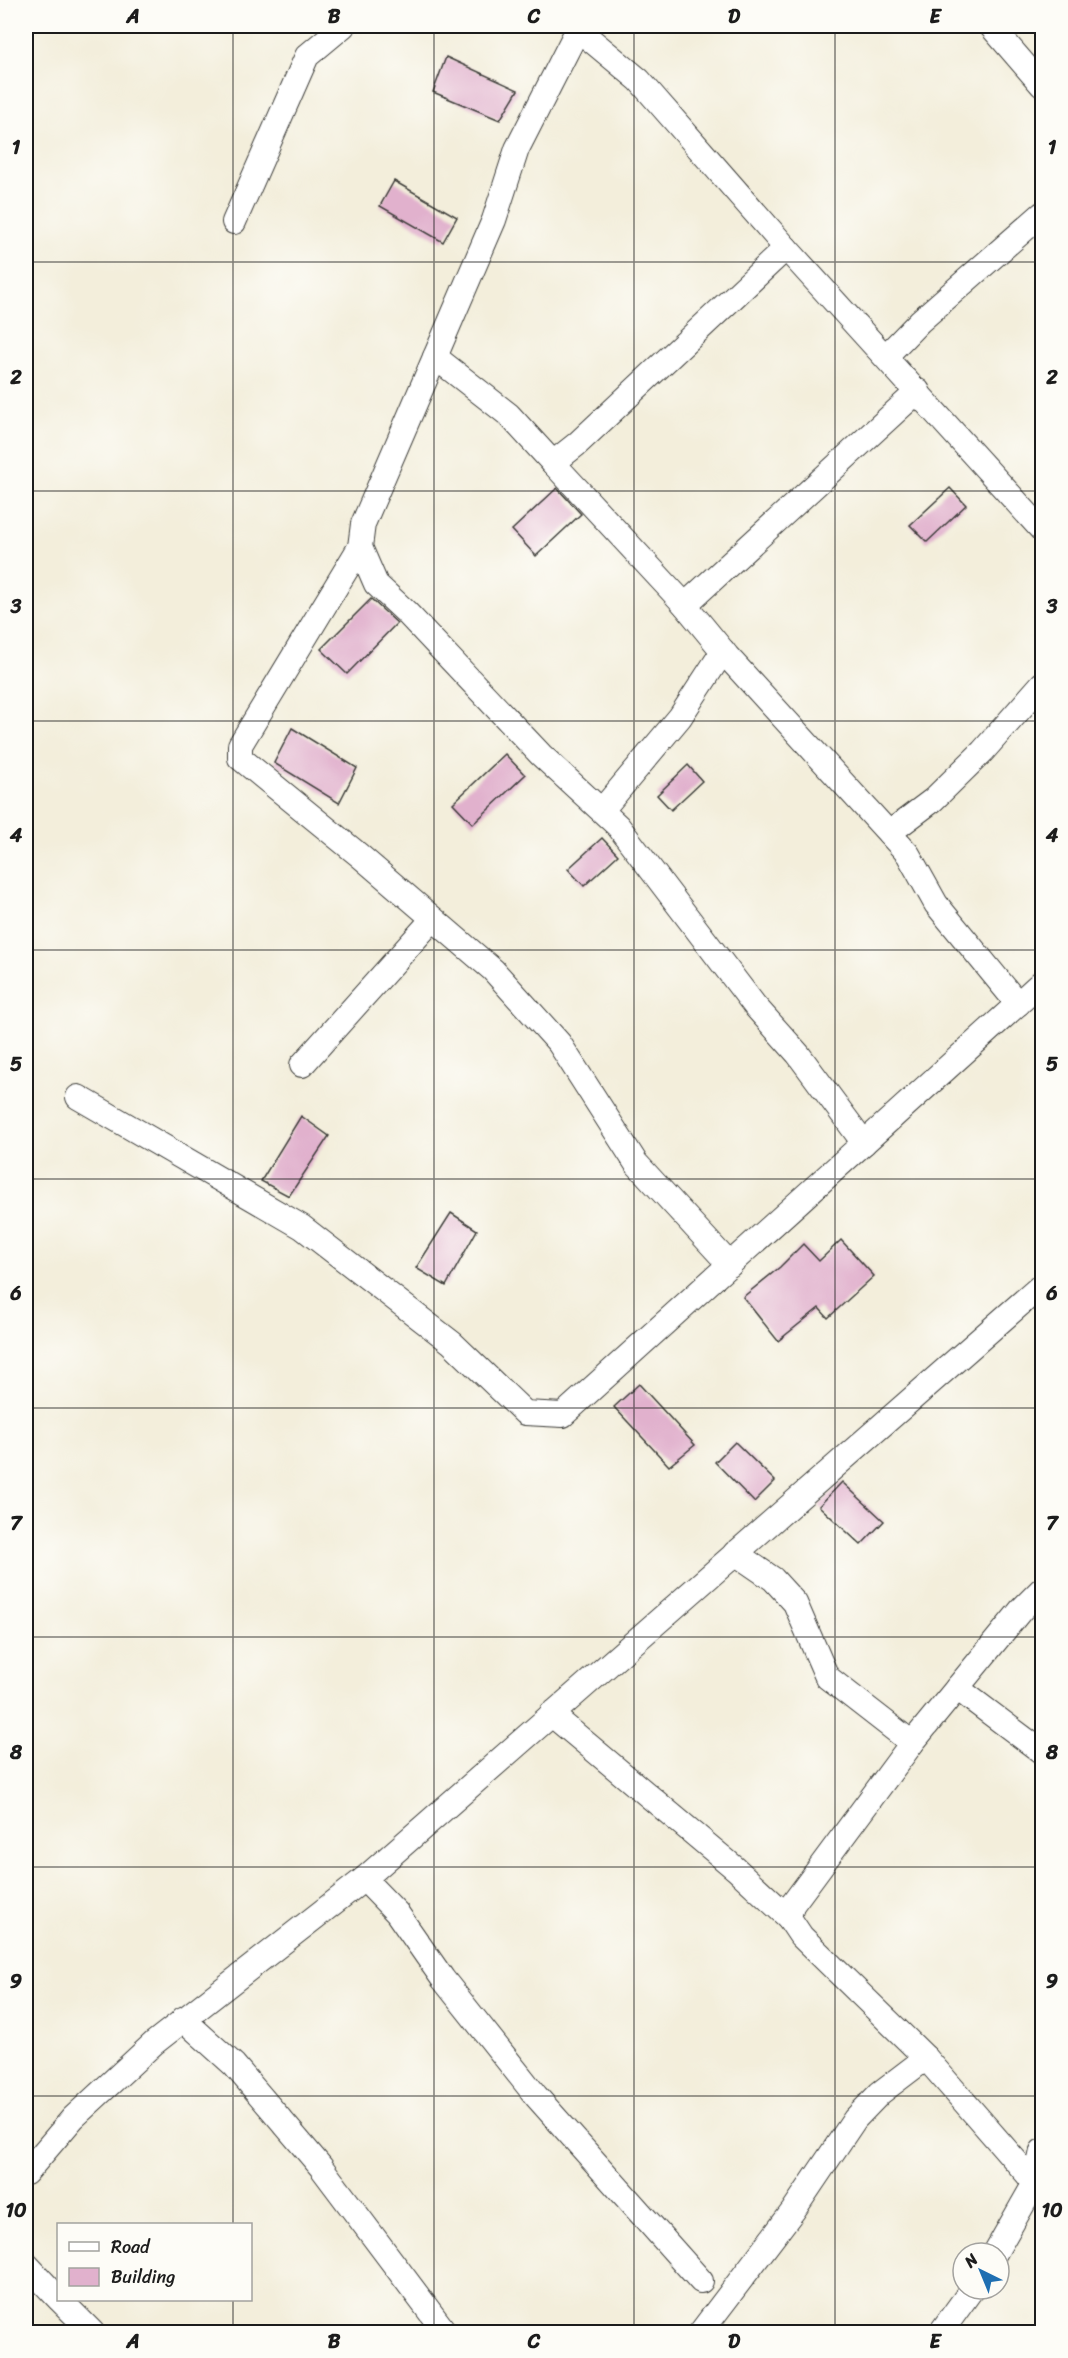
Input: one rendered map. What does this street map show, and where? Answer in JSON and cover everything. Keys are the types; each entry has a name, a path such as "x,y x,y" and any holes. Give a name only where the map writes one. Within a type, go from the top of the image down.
{"street":[{"path":"234,222 307,56 343,26"},
{"path":"991,26 1042,85"},
{"path":"730,1265 636,1163 559,1043 493,970 240,758 240,745 360,547 363,524 494,220 517,149 576,27 639,80 786,248 1042,530"},
{"path":"886,356 920,321 1042,214"},
{"path":"553,463 577,444 786,248"},
{"path":"435,357 509,415 685,605 723,651 908,854 936,904 1018,1004"},
{"path":"685,605 918,391"},
{"path":"360,547 376,584 406,612 541,755 618,826 755,1006 798,1054 864,1143"},
{"path":"602,810 680,717 723,651"},
{"path":"889,833 933,800 983,751 1042,684"},
{"path":"302,1065 433,919"},
{"path":"78,1097 302,1227 452,1343 525,1413 563,1415 1042,982"},
{"path":"26,2174 73,2118 183,2019 364,1879 1042,1285"},
{"path":"735,1553 772,1579 795,1603 827,1677 912,1743"},
{"path":"789,1918 795,1897 912,1743 1021,1610 1042,1588"},
{"path":"957,1688 1042,1752"},
{"path":"551,1714 736,1869 789,1918 807,1942 926,2058 1039,2187"},
{"path":"364,1879 397,1913 443,1979 536,2096 701,2281 705,2327"},
{"path":"183,2019 234,2065 321,2167 445,2332"},
{"path":"705,2327 793,2211 855,2119 880,2093 926,2058"},
{"path":"1003,2241 1039,2187 1042,2151"},
{"path":"26,2264 57,2297"},
{"path":"701,2281 740,2281"},
{"path":"61,2301 92,2332"},
{"path":"941,2332 963,2301"}],"building":[{"path":"446,57 518,90 500,120 433,92"},
{"path":"394,181 457,217 443,242 380,206"},
{"path":"557,488 581,514 536,556 512,530"},
{"path":"950,488 966,505 927,542 910,525"},
{"path":"371,599 397,623 347,674 321,649"},
{"path":"292,728 357,768 339,803 274,763"},
{"path":"505,754 525,775 473,824 453,803"},
{"path":"688,765 702,781 671,810 657,795"},
{"path":"602,838 618,855 584,886 568,869"},
{"path":"301,1116 329,1136 289,1196 261,1181"},
{"path":"451,1213 477,1230 446,1286 416,1268"},
{"path":"841,1240 874,1276 828,1318 819,1308 778,1341 743,1297 780,1267 803,1244 819,1261"},
{"path":"639,1384 695,1445 669,1466 614,1407"},
{"path":"735,1442 775,1481 754,1502 715,1462"},
{"path":"842,1482 884,1521 861,1545 819,1506"}]}
